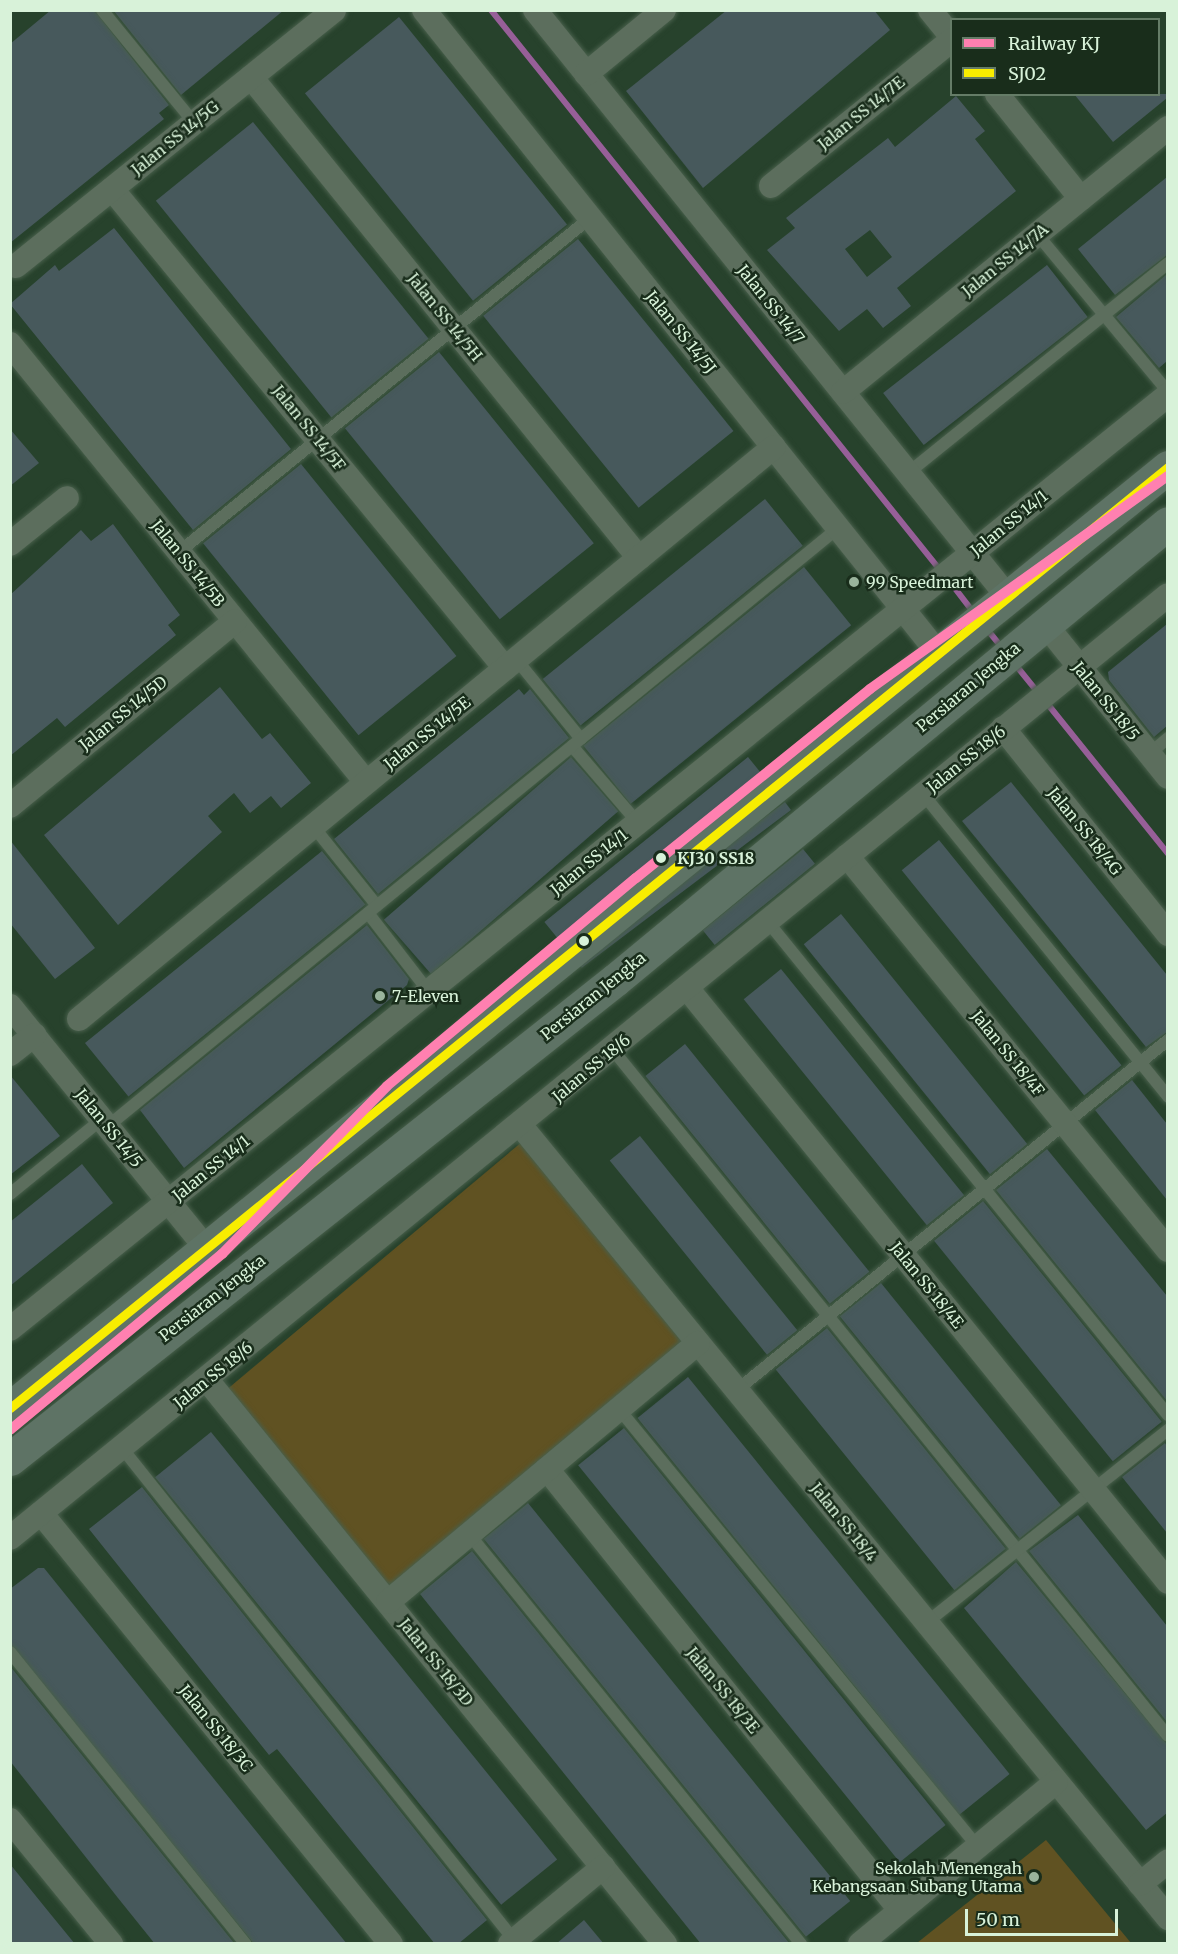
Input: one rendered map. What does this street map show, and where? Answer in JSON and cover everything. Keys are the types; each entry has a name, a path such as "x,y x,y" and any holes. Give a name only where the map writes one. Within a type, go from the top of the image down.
{"main road":[{"path":"10,1408 1167,467"},
{"name":"Persiaran Jengka","path":"10,1459 615,980 1167,523"}],"street":[{"name":"Jalan SS 14/5G","path":"16,266 334,10"},
{"name":"Jalan SS 14/5J","path":"424,10 938,652"},
{"name":"Jalan SS 14/7","path":"535,10 972,553 989,612"},
{"path":"586,74 664,10"},
{"path":"930,10 950,38"},
{"name":"Jalan SS 14/7E","path":"771,186 950,40"},
{"name":"Jalan SS 14/5H","path":"251,77 639,558"},
{"path":"1000,96 1081,199"},
{"name":"Jalan SS 14/7A","path":"843,392 1167,128"},
{"name":"Jalan SS 14/5F","path":"112,189 318,439 511,663"},
{"name":"Jalan SS 14/5B","path":"10,344 366,782"},
{"name":"Jalan SS 14/1","path":"10,1329 944,576 1167,393"},
{"name":"Jalan SS 14/5E","path":"80,1018 774,447"},
{"path":"10,544 68,498"},
{"name":"Jalan SS 18/6","path":"10,1538 521,1126 1167,595"},
{"name":"Jalan SS 14/5D","path":"10,806 236,621"},
{"name":"Jalan SS 18/5","path":"1045,624 1167,777"},
{"name":"Jalan SS 18/4G","path":"1003,728 1167,934"},
{"name":"Jalan SS 18/4F","path":"848,856 1167,1250"},
{"name":"Jalan SS 18/4E","path":"687,988 1167,1582"},
{"name":"Jalan SS 14/5","path":"10,1006 207,1249"},
{"path":"10,1054 34,1035"},
{"name":"Jalan SS 18/4","path":"521,1126 1167,1918"},
{"path":"388,1602 698,1342"},
{"name":"Jalan SS 18/3D","path":"207,1380 665,1944"},
{"name":"Jalan SS 18/3E","path":"547,1469 900,1910"},
{"name":"Jalan SS 18/3C","path":"41,1513 391,1944"},
{"path":"860,1944 1056,1782"},
{"path":"10,1820 111,1944"},
{"path":"1140,1884 1167,1861"},
{"path":"512,1942 603,1867"}],"lane":[{"path":"102,10 194,123"},
{"path":"179,552 590,218"},
{"path":"1037,234 1167,393"},
{"path":"908,473 1167,263"},
{"path":"10,1194 105,1123 373,909 838,528"},
{"path":"511,663 638,823"},
{"path":"1149,754 1167,738"},
{"path":"923,794 1167,1097"},
{"path":"313,826 429,992"},
{"path":"768,922 1167,1415"},
{"path":"737,1390 1167,1040"},
{"path":"613,1050 1167,1736"},
{"path":"619,1408 978,1846"},
{"path":"926,1623 1167,1430"},
{"path":"122,1448 512,1942"},
{"path":"469,1534 801,1944"},
{"path":"10,1652 246,1944"}],"shaded area":[{"path":"523,1141 688,1338 389,1589 224,1392"},
{"name":"Sekolah Menengah Kebangsaan Subang Utama","path":"1046,1840 1131,1943 917,1943"}],"building":[{"path":"51,10 94,10 169,105 159,113 164,119 10,243 10,44"},
{"path":"113,10 284,10 181,95"},
{"path":"727,10 874,10 890,30 703,188 626,91"},
{"path":"399,17 567,224 473,301 305,93"},
{"path":"1160,94 1167,94 1167,98 1113,142 1076,96 1160,96"},
{"path":"956,96 985,131 975,139 1016,191 897,288 911,306 883,328 867,309 839,331 767,250 795,228 786,218 888,138 895,147","holes":["870,230 892,257 867,277 845,249"]},
{"path":"253,122 429,339 331,417 156,201"},
{"path":"1167,177 1167,255 1115,295 1078,249"},
{"path":"114,228 291,449 193,530 10,304 55,265 59,271"},
{"path":"578,239 733,431 639,508 483,316"},
{"path":"1047,265 1088,317 924,445 883,393"},
{"path":"1167,274 1167,361 1159,368 1116,317"},
{"path":"439,352 594,543 500,619 345,428"},
{"path":"10,429 39,463 10,486"},
{"path":"301,464 456,656 359,735 203,543"},
{"path":"765,499 803,546 580,726 543,679"},
{"path":"113,524 180,615 168,625 176,635 65,727 57,718 10,756 10,595 81,530 91,541"},
{"path":"804,567 851,625 630,804 583,746"},
{"path":"1167,624 1167,726 1154,737 1109,680 1108,672"},
{"path":"220,687 262,739 270,733 311,783 281,808 271,796 250,813 234,793 208,816 222,832 118,925 44,835"},
{"path":"519,689 524,695 530,689 569,738 378,894 334,839"},
{"path":"571,757 618,811 431,974 384,920"},
{"path":"748,757 761,773 558,938 544,922"},
{"path":"1011,782 1167,975 1167,1032 1146,1047 962,821"},
{"path":"785,802 791,810 582,968 576,960"},
{"path":"10,840 95,948 55,979 10,923"},
{"path":"939,840 1122,1065 1084,1096 902,870"},
{"path":"803,849 815,864 715,945 703,930"},
{"path":"322,851 365,905 128,1097 85,1043"},
{"path":"841,914 1027,1144 990,1174 804,944"},
{"path":"367,925 409,979 407,985 184,1168 140,1110"},
{"path":"781,969 964,1195 927,1225 744,999"},
{"path":"685,1044 869,1272 830,1304 645,1076"},
{"path":"10,1075 60,1136 10,1175"},
{"path":"1132,1080 1167,1124 1167,1200 1095,1110"},
{"path":"640,1136 797,1330 767,1355 610,1161"},
{"path":"1047,1149 1167,1296 1167,1401 996,1190"},
{"path":"82,1164 113,1203 10,1286 10,1222"},
{"path":"983,1201 1162,1422 1113,1461 934,1241"},
{"path":"881,1283 1061,1505 1020,1539 840,1316"},
{"path":"827,1328 1006,1549 954,1590 776,1370"},
{"path":"688,1377 1010,1774 959,1815 637,1418"},
{"path":"624,1428 946,1825 900,1862 578,1465"},
{"path":"211,1432 557,1859 501,1905 155,1477"},
{"path":"1165,1443 1167,1446 1167,1533 1122,1477"},
{"path":"142,1487 487,1920 458,1944 435,1944 277,1749 269,1755 89,1529"},
{"path":"528,1503 850,1901 806,1937 484,1539"},
{"path":"1078,1515 1167,1626 1167,1722 1029,1551"},
{"path":"472,1551 790,1944 701,1944 420,1594"},
{"path":"1016,1562 1167,1744 1167,1813 1146,1830 964,1608"},
{"path":"38,1568 44,1568 347,1944 254,1944 10,1644 10,1589"},
{"path":"10,1666 235,1944 155,1944 10,1761"},
{"path":"10,1864 48,1911 75,1944 10,1944"},
{"path":"584,1920 604,1944 556,1944"}],"waterway":[{"path":"491,10 940,570"},
{"path":"947,578 974,613"},
{"path":"986,628 1002,648"},
{"path":"1014,663 1040,695"},
{"path":"1046,702 1168,854"}],"rail line":[{"name":"KJ","path":"10,1430 222,1254 387,1086 636,878 870,689 1168,476"}],"transit line":[{"name":"SJ02","path":"10,1408 1168,467"}],"place":[{"name":"99 Speedmart","path":"854,582"},
{"name":"KJ30 SS18","path":"661,858"},
{"name":"7-Eleven","path":"380,996"},
{"name":"Sekolah Menengah Kebangsaan Subang Utama","path":"1034,1877"}]}
